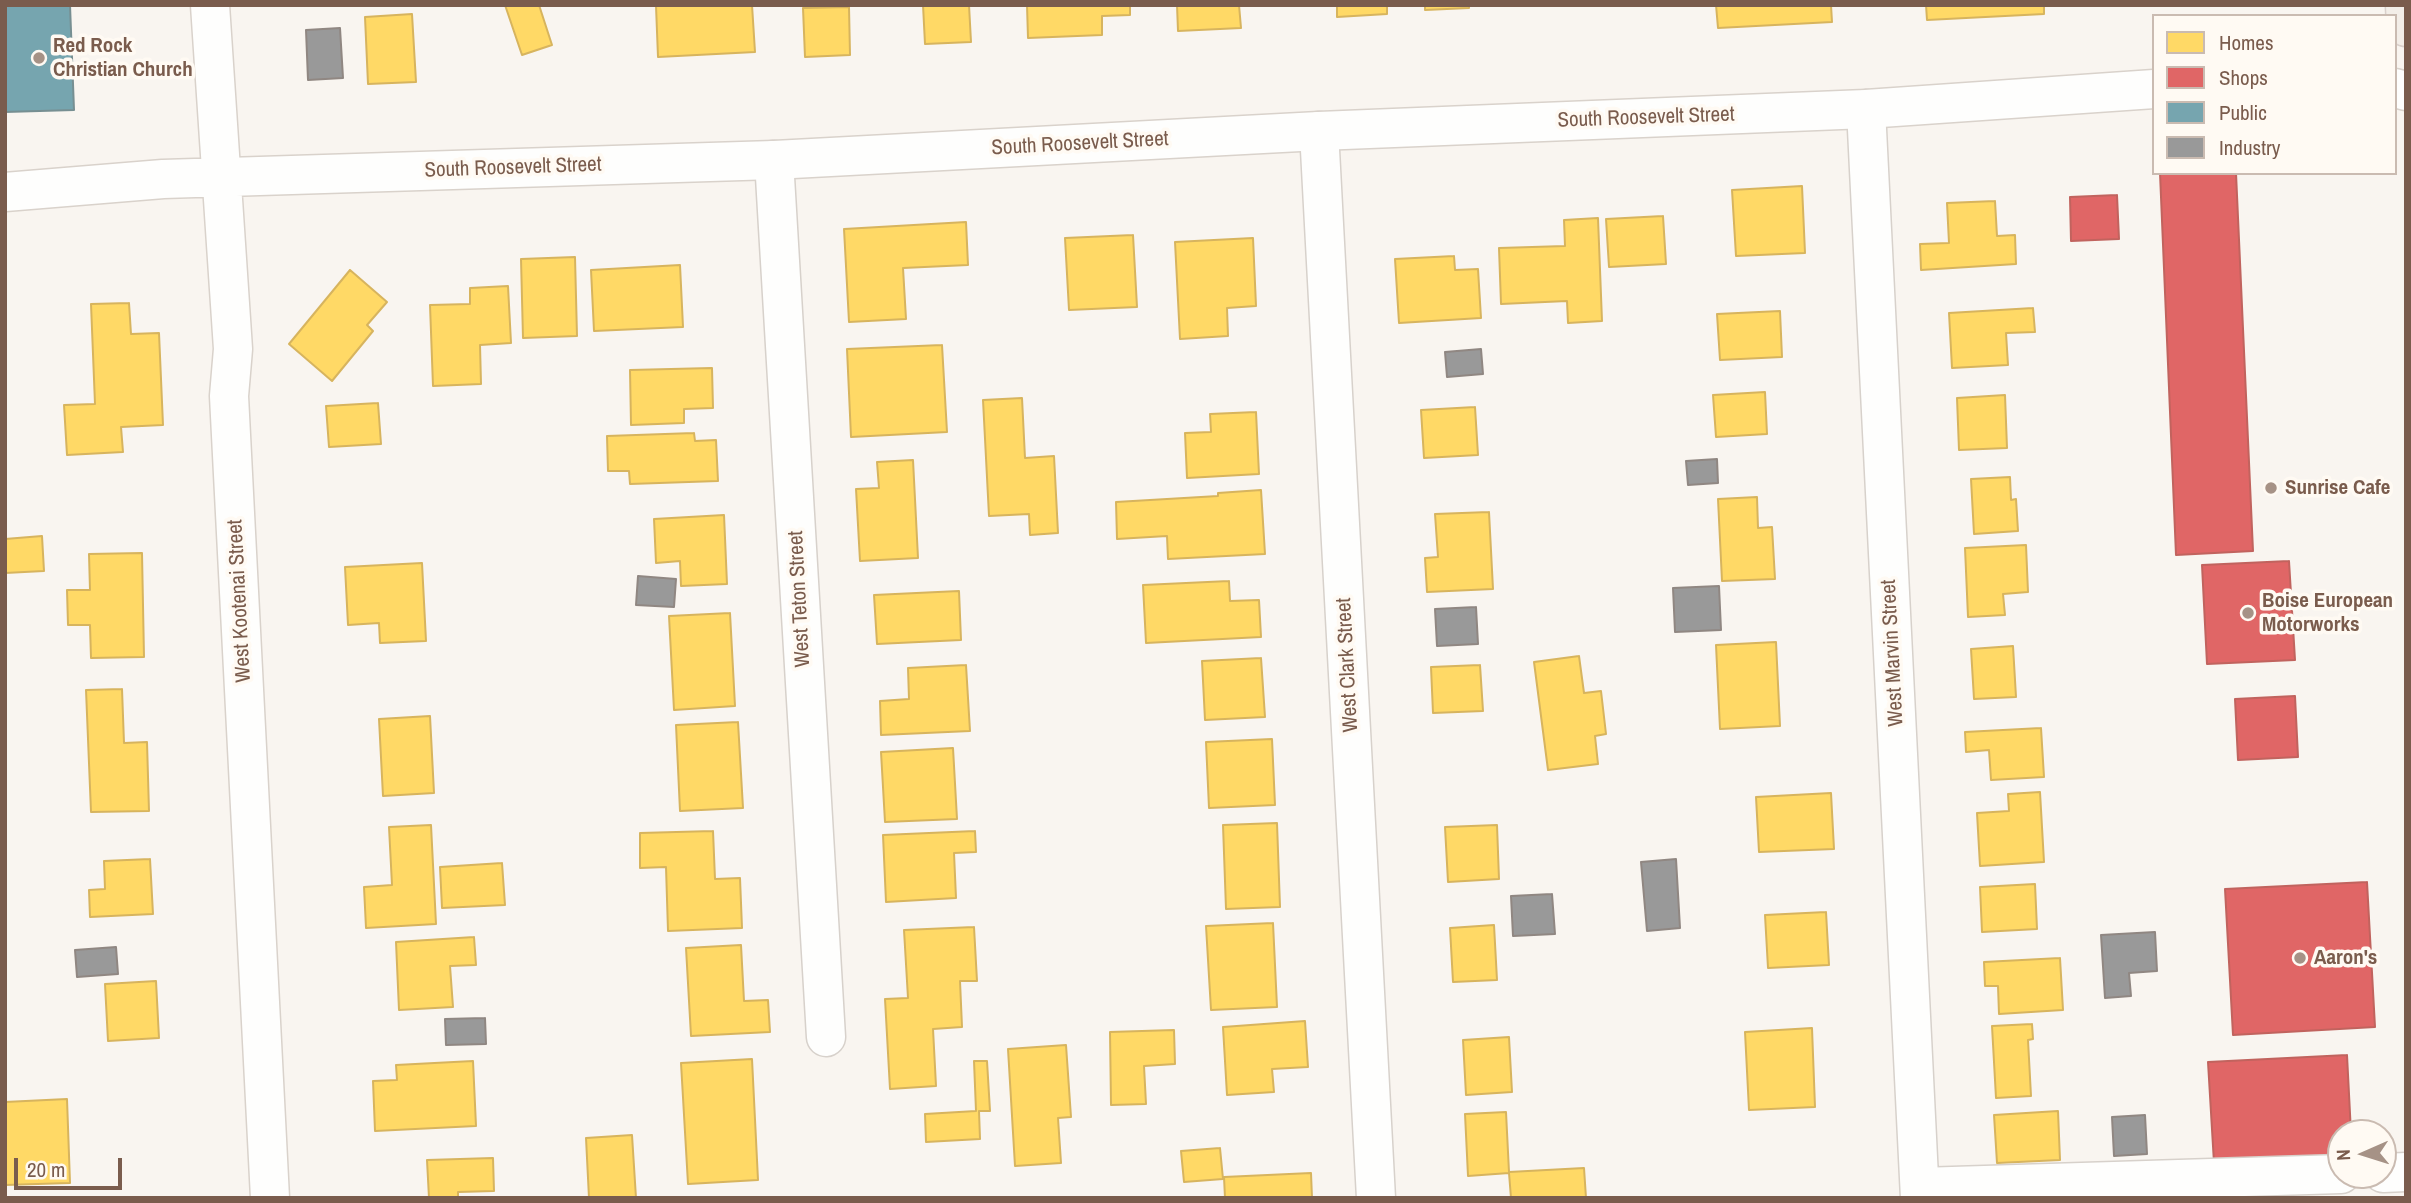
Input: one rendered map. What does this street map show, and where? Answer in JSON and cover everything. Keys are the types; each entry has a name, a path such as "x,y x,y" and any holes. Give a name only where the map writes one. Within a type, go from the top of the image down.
{"main road":[{"path":"2404,5 2406,27"}],"street":[{"name":"West Kootenai Street","path":"210,5 233,349 229,396 270,1198"},
{"name":"South Roosevelt Street","path":"5,192 221,177 774,160 1320,131 1866,109 2152,89"},
{"name":"West Marvin Street","path":"1866,109 1920,1192"},
{"name":"West Clark Street","path":"1320,131 1376,1198"},
{"name":"West Teton Street","path":"774,160 826,1037"},
{"path":"1920,1192 2327,1175"}],"building: Homes":[{"path":"505,5 539,5 552,45 522,55"},
{"path":"752,5 755,52 658,57 656,6"},
{"path":"923,5 969,5 971,42 925,44"},
{"path":"1027,5 1130,5 1130,15 1102,16 1102,35 1028,38"},
{"path":"1177,5 1239,5 1241,28 1178,31"},
{"path":"1337,5 1387,5 1387,14 1337,17"},
{"path":"1425,5 1469,5 1469,8 1425,10"},
{"path":"1716,5 1831,5 1832,22 1718,28"},
{"path":"1926,5 2044,5 2044,14 1927,20"},
{"path":"849,7 850,55 805,57 803,8"},
{"path":"412,14 416,82 368,84 365,17"},
{"path":"1802,186 1805,253 1736,256 1732,190"},
{"path":"1995,201 1997,236 2015,235 2016,264 1921,270 1920,244 1949,243 1947,203"},
{"path":"1663,216 1666,264 1609,267 1606,219"},
{"path":"1598,218 1602,321 1568,323 1567,301 1501,304 1499,248 1565,246 1564,220"},
{"path":"966,222 968,265 903,268 906,319 849,322 844,229"},
{"path":"1133,235 1137,307 1069,310 1065,238"},
{"path":"1253,238 1256,306 1227,308 1228,336 1180,339 1175,242"},
{"path":"1454,256 1455,270 1478,269 1481,318 1399,323 1395,259"},
{"path":"575,257 577,336 523,338 521,259"},
{"path":"680,265 683,327 594,331 591,270"},
{"path":"350,270 387,302 367,325 373,331 332,381 289,344"},
{"path":"508,286 511,343 480,345 481,384 433,386 430,305 470,304 470,288"},
{"path":"129,303 131,334 159,333 163,425 121,427 123,452 67,455 64,405 95,404 91,304"},
{"path":"2033,308 2035,332 2006,333 2008,365 1952,368 1949,313"},
{"path":"1780,311 1782,357 1720,360 1717,314"},
{"path":"942,345 947,432 851,437 847,349"},
{"path":"712,368 713,408 684,409 684,423 631,425 630,370"},
{"path":"1765,392 1767,434 1716,437 1713,395"},
{"path":"2005,395 2007,448 1959,450 1957,398"},
{"path":"1022,398 1025,458 1054,456 1058,533 1030,535 1029,514 989,516 983,400"},
{"path":"378,403 381,444 329,447 326,406"},
{"path":"1475,407 1478,455 1424,458 1421,410"},
{"path":"1256,412 1259,474 1187,478 1185,433 1211,432 1210,414"},
{"path":"694,433 695,441 716,440 718,481 630,484 629,471 608,471 607,436"},
{"path":"913,460 918,558 860,561 856,489 879,488 877,462"},
{"path":"2010,477 2011,500 2016,499 2018,531 1974,534 1971,479"},
{"path":"1261,490 1265,554 1168,559 1167,536 1117,539 1116,502 1218,496 1218,493"},
{"path":"1757,497 1758,528 1772,527 1775,579 1722,581 1718,499"},
{"path":"1489,512 1493,589 1427,592 1425,558 1438,557 1435,514"},
{"path":"724,515 727,584 681,586 680,561 656,563 654,519"},
{"path":"42,536 44,571 5,573 5,539"},
{"path":"2026,545 2028,592 2003,594 2005,615 1968,617 1965,548"},
{"path":"142,553 144,657 91,658 90,625 68,625 67,590 90,590 89,554"},
{"path":"422,563 426,641 380,643 379,623 348,625 345,567"},
{"path":"1229,581 1230,601 1259,600 1261,637 1146,643 1143,585"},
{"path":"959,591 961,640 877,644 874,595"},
{"path":"730,613 735,706 674,710 669,616"},
{"path":"1776,642 1780,726 1720,729 1716,645"},
{"path":"2013,646 2016,697 1974,699 1971,649"},
{"path":"1579,656 1584,693 1601,691 1606,734 1595,736 1598,764 1548,770 1534,662"},
{"path":"1261,658 1265,717 1205,720 1202,661"},
{"path":"966,665 970,731 881,735 880,701 909,699 908,668"},
{"path":"1480,665 1483,711 1433,713 1431,667"},
{"path":"122,689 124,743 147,742 149,811 91,812 86,690"},
{"path":"430,716 434,793 383,796 379,719"},
{"path":"738,722 743,808 680,811 676,725"},
{"path":"2041,728 2044,777 1991,780 1989,750 1966,752 1965,732"},
{"path":"1272,739 1275,805 1209,808 1206,742"},
{"path":"953,748 957,819 885,822 881,752"},
{"path":"2040,792 2044,862 1980,866 1977,813 2009,811 2008,794"},
{"path":"1831,793 1834,849 1759,852 1756,797"},
{"path":"1277,823 1280,907 1226,909 1223,825"},
{"path":"431,825 436,924 366,928 364,887 392,885 389,827"},
{"path":"1497,825 1499,879 1448,882 1445,827"},
{"path":"713,831 715,879 740,878 742,928 668,931 666,867 640,868 640,833"},
{"path":"975,831 976,852 954,853 956,898 886,902 883,835"},
{"path":"150,859 153,914 90,917 89,890 105,889 104,861"},
{"path":"502,863 505,905 442,908 440,867"},
{"path":"2035,884 2037,929 1982,932 1980,887"},
{"path":"1826,912 1829,965 1768,968 1765,915"},
{"path":"1273,923 1277,1007 1211,1010 1206,926"},
{"path":"1494,925 1497,980 1453,982 1450,928"},
{"path":"974,927 977,981 960,981 962,1027 933,1029 936,1086 890,1089 885,999 908,998 904,930"},
{"path":"474,937 476,965 450,966 453,1007 399,1010 396,942"},
{"path":"741,945 744,1001 768,1000 770,1032 691,1036 686,948"},
{"path":"2060,958 2063,1010 1999,1014 1998,986 1985,986 1984,962"},
{"path":"156,981 159,1038 108,1041 105,984"},
{"path":"1305,1021 1308,1067 1272,1069 1274,1092 1227,1095 1223,1027"},
{"path":"2032,1024 2033,1039 2028,1040 2031,1096 1996,1098 1992,1026"},
{"path":"1812,1028 1815,1107 1749,1110 1745,1032"},
{"path":"1174,1030 1175,1064 1144,1066 1146,1104 1111,1105 1110,1032"},
{"path":"1509,1037 1512,1092 1466,1095 1463,1040"},
{"path":"1066,1045 1071,1117 1058,1118 1061,1163 1015,1166 1008,1049"},
{"path":"752,1059 758,1180 688,1184 681,1063"},
{"path":"473,1061 476,1126 375,1131 373,1081 397,1080 396,1065"},
{"path":"974,1061 987,1061 990,1111 979,1111 980,1139 926,1142 925,1114 976,1111"},
{"path":"67,1099 70,1183 5,1185 5,1102"},
{"path":"2058,1111 2060,1160 1997,1163 1994,1115"},
{"path":"1506,1112 1509,1172 1584,1168 1586,1198 1511,1198 1509,1173 1468,1176 1465,1114"},
{"path":"632,1135 636,1198 589,1198 586,1138"},
{"path":"1220,1148 1223,1179 1184,1182 1181,1151"},
{"path":"493,1158 494,1191 458,1192 458,1198 429,1198 427,1160"},
{"path":"1311,1173 1312,1198 1225,1198 1224,1177"}],"building: Shops":[{"path":"2160,175 2236,175 2253,551 2176,555"},
{"path":"2117,195 2119,239 2071,241 2070,197"},
{"name":"Boise European Motorworks","path":"2289,561 2295,660 2207,664 2202,565"},
{"path":"2295,696 2298,757 2238,760 2235,699"},
{"name":"Aaron's","path":"2367,882 2375,1027 2233,1035 2225,889"},
{"path":"2347,1055 2350,1119 2327,1119 2327,1158 2214,1163 2208,1062"}],"building: Public":[{"name":"Red Rock Christian Church","path":"5,5 70,5 74,110 5,112"}],"building: Industry":[{"path":"340,28 343,78 308,80 306,30"},
{"path":"1481,349 1483,374 1447,377 1445,352"},
{"path":"1717,459 1718,483 1688,485 1686,461"},
{"path":"638,576 676,579 674,607 636,605"},
{"path":"1719,586 1721,630 1675,632 1673,588"},
{"path":"1476,607 1478,644 1437,646 1435,609"},
{"path":"1676,859 1680,928 1647,931 1641,862"},
{"path":"1552,894 1555,934 1513,936 1511,896"},
{"path":"2155,932 2157,971 2129,973 2131,996 2105,998 2101,935"},
{"path":"116,947 118,974 77,977 75,950"},
{"path":"485,1018 486,1044 446,1045 445,1019"},
{"path":"2145,1115 2147,1154 2114,1156 2112,1117"}],"place":[{"name":"Red Rock Christian Church","path":"39,58"},
{"name":"Sunrise Cafe","path":"2271,488"},
{"name":"Boise European Motorworks","path":"2248,613"},
{"name":"Aaron's","path":"2300,958"}]}
